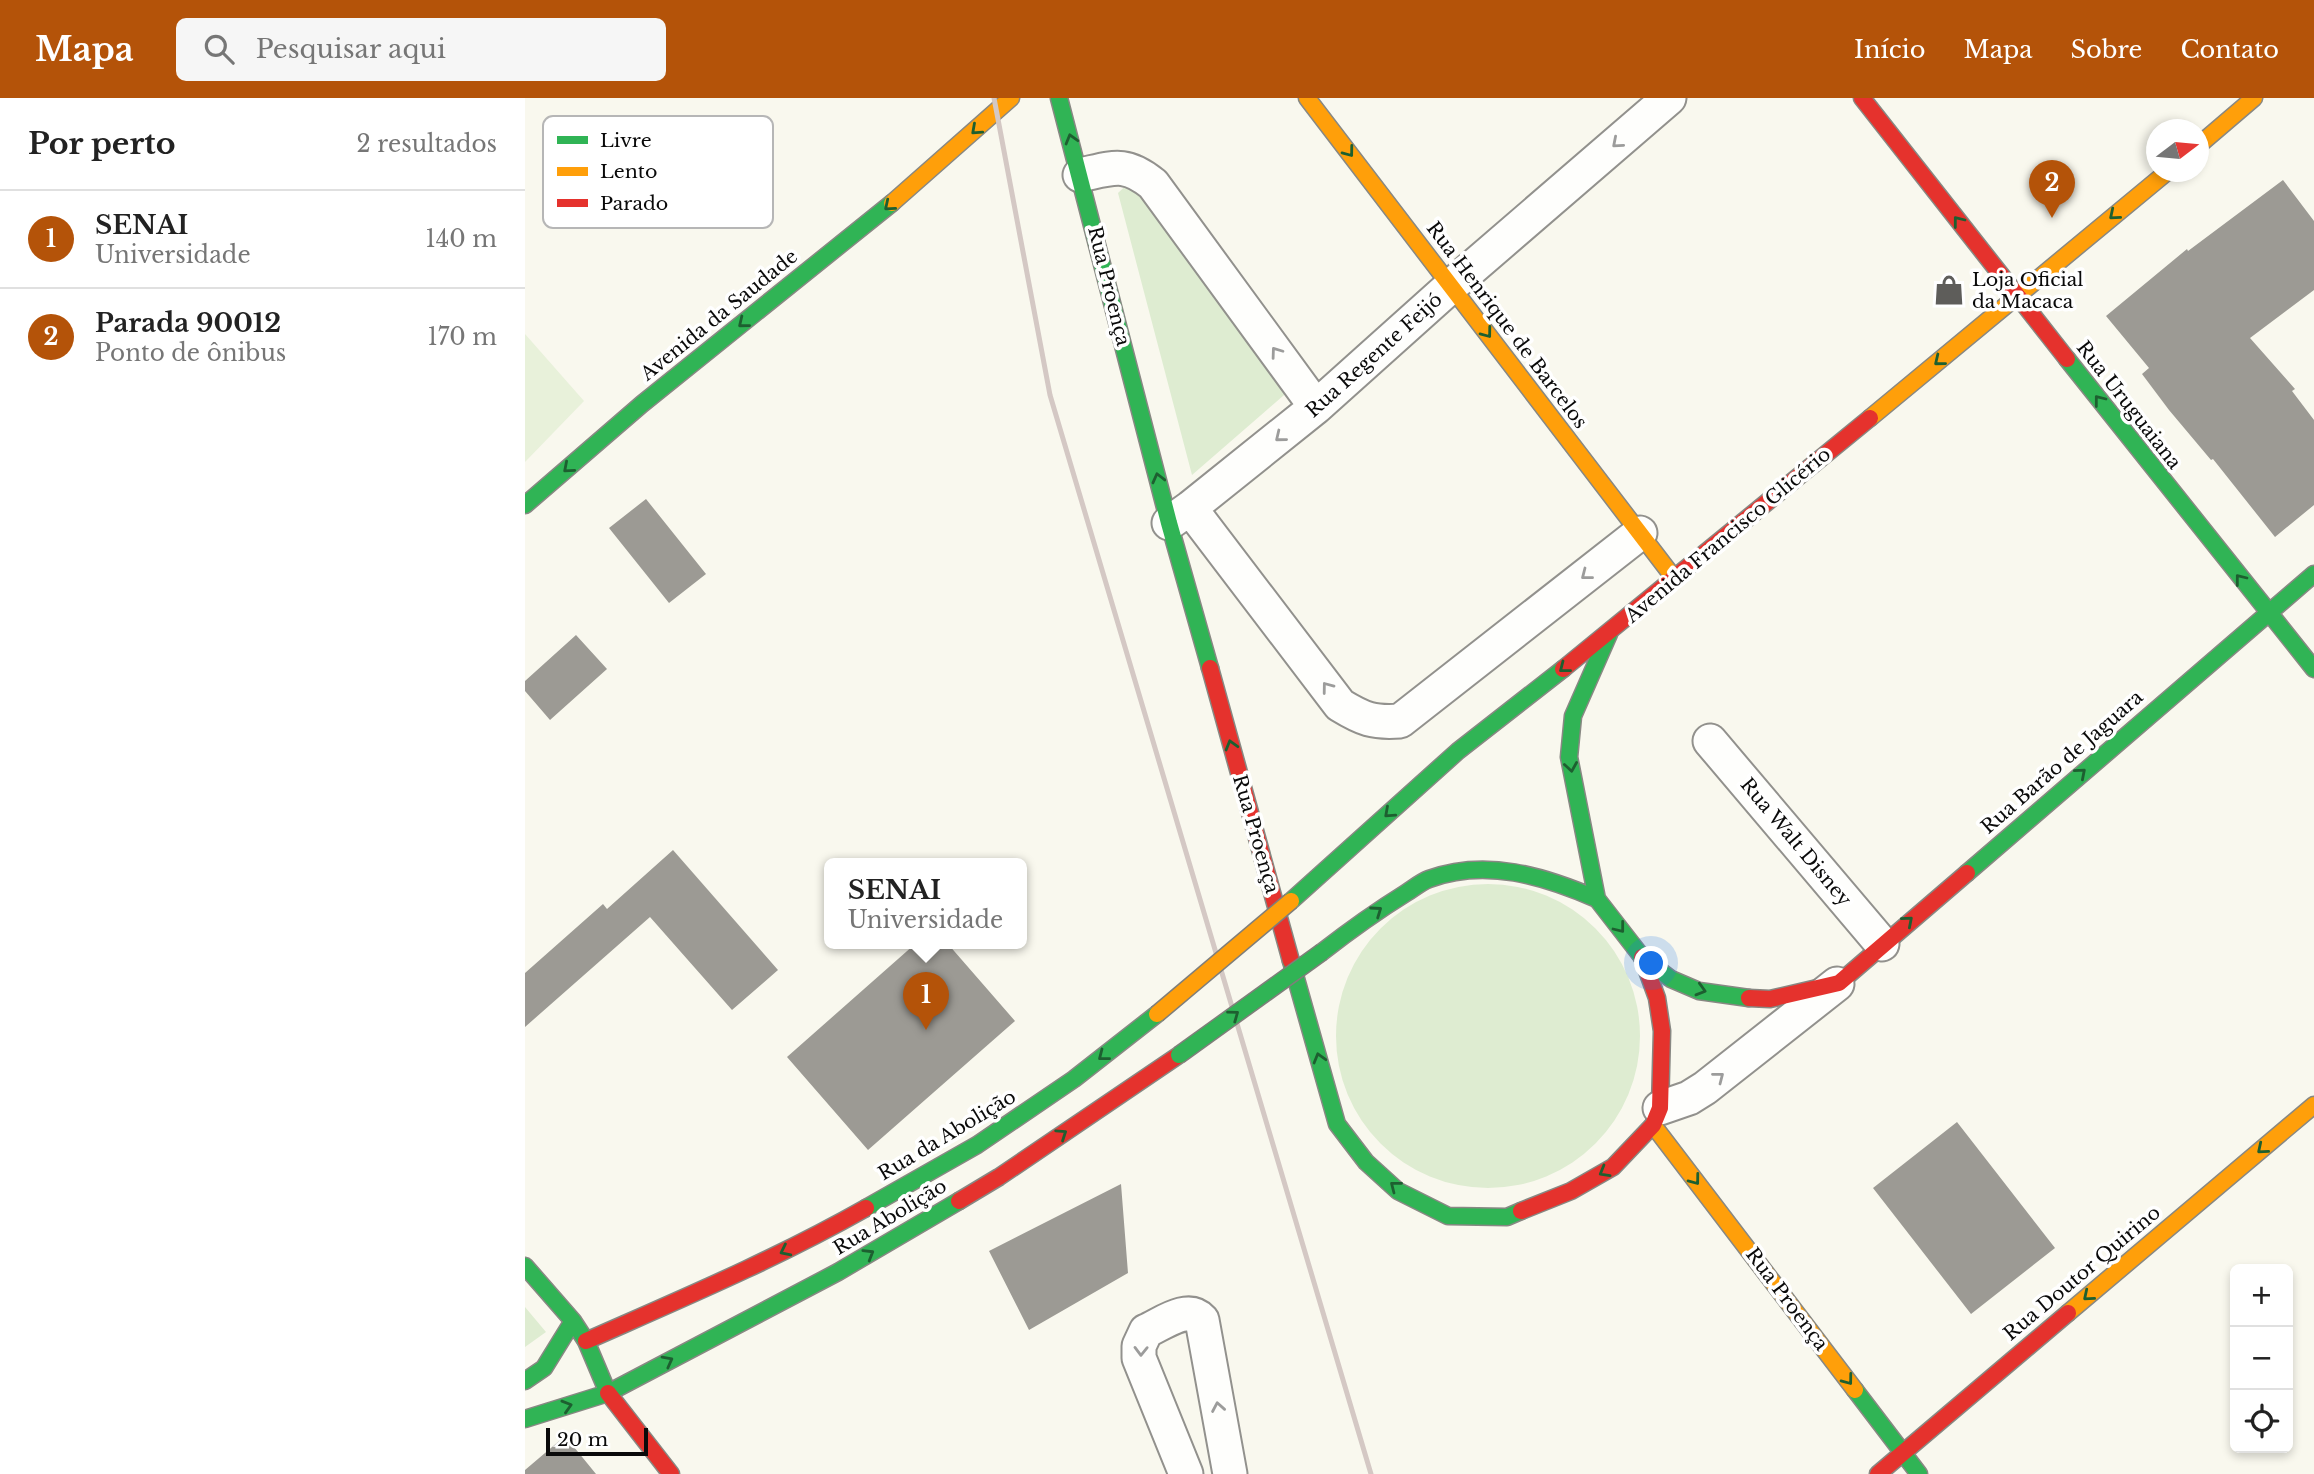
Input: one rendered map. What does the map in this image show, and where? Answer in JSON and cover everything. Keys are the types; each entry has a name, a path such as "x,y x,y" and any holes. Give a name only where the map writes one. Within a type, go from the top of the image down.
{"main road":[{"name":"Avenida da Saudade","path":"525,505 642,404 941,161 1011,98"},
{"name":"Rua Proença","path":"1059,98 1180,516 1338,1124 1366,1162 1398,1191 1448,1216 1507,1217 1571,1191 1613,1167 1656,1117 1919,1474"},
{"name":"Rua Henrique de Barcelos","path":"1307,98 1674,578"},
{"name":"Rua Uruguaiana","path":"1862,98 2267,614 2314,669"},
{"path":"2209,136 2254,98"},
{"name":"Avenida Francisco Glicério","path":"1291,901 1458,751 1609,634 2155,182"},
{"name":"Rua Barão de Jaguara","path":"1839,983 2314,574"},
{"path":"1609,634 1573,716 1569,757 1597,900 1642,957 1671,979 1699,991 1731,997 1770,999 1839,983"},
{"name":"Rua Abolição","path":"608,1393 838,1272 976,1191 1179,1055 1381,908 1428,880 1463,871 1503,870 1531,874 1564,884 1597,900"},
{"name":"Rua da Abolição","path":"586,1341 816,1236 977,1145 1074,1079 1157,1014 1291,901"},
{"path":"1642,957 1657,998 1662,1031 1656,1117"},
{"name":"Rua Doutor Quirino","path":"1878,1474 2314,1105"},
{"path":"525,1266 573,1321 586,1341 608,1393 671,1474"},
{"path":"525,1381 544,1368 573,1321"},
{"path":"525,1419 608,1393"}],"street":[{"name":"Rua Regente Feijó","path":"1180,516 1316,407 1451,286 1669,98"},
{"path":"1080,175 1116,167 1132,169 1153,184 1316,407"},
{"name":"Rua Proença","path":"1180,516 1340,705 1362,719 1381,723 1400,721 1640,533"},
{"name":"Rua Walt Disney","path":"1710,741 1882,944"},
{"path":"1656,1117 1705,1088 1839,983"},
{"path":"1186,1474 1139,1358 1139,1346 1146,1331 1188,1312 1197,1314 1202,1320 1230,1474"}],"green space":[{"path":"1135,177 1291,389 1192,475 1118,193"},
{"path":"525,334 584,401 525,462"},
{"path":"1488,884 1518,887 1546,895 1573,909 1596,928 1615,951 1629,978 1637,1006 1640,1036 1637,1066 1629,1094 1615,1121 1596,1144 1573,1163 1546,1177 1518,1185 1488,1188 1458,1185 1430,1177 1403,1163 1380,1144 1361,1121 1347,1094 1339,1066 1336,1036 1339,1006 1347,978 1361,951 1380,928 1403,909 1430,895 1458,887"},
{"path":"525,1307 546,1332 525,1347"}],"building":[{"path":"2283,180 2314,221 2314,290 2250,338 2295,389 2292,391 2314,420 2314,505 2275,537 2213,459 2211,460 2169,410 2142,374 2149,368 2106,316 2187,249 2188,251"},
{"path":"646,499 706,574 669,603 609,528"},
{"path":"576,635 607,669 550,720 525,691 525,681"},
{"path":"673,850 778,970 732,1010 650,917 525,1027 525,973 603,904 607,909"},
{"path":"909,949 952,949 1015,1021 868,1150 787,1057"},
{"path":"1957,1122 2055,1248 1971,1314 1873,1188"},
{"path":"1121,1184 1128,1273 1029,1330 989,1251"},
{"path":"565,1436 596,1474 525,1474 525,1470"}],"railway":[{"path":"994,98 1050,395 1371,1474"}],"traffic: fast":[{"path":"1059,98 1169,523 1210,668"},
{"path":"525,505 642,404 892,203"},
{"path":"2067,359 2314,669"},
{"path":"1967,873 2314,574"},
{"path":"1609,634 1573,716 1569,757 1597,899 1642,957 1671,979 1699,991 1749,998"},
{"path":"1291,901 1458,751 1563,669"},
{"path":"1322,952 1420,883 1450,873 1472,870 1515,873 1556,883 1597,899"},
{"path":"1179,1055 1322,952"},
{"path":"1291,961 1337,1124 1366,1162 1398,1191 1448,1216 1507,1217 1521,1211"},
{"path":"866,1208 977,1145 1074,1079 1157,1014"},
{"path":"525,1419 608,1393 838,1272 959,1201"},
{"path":"525,1266 573,1321 586,1341 608,1393"},
{"path":"525,1381 544,1368 573,1321"},
{"path":"1855,1390 1919,1474"}],"traffic: slow":[{"path":"892,203 1011,98"},
{"path":"1307,98 1674,578"},
{"path":"2209,136 2254,98"},
{"path":"1870,418 2155,182"},
{"path":"1157,1014 1291,901"},
{"path":"2068,1313 2314,1105"},
{"path":"1653,1125 1855,1390"}],"traffic: jam":[{"path":"1862,98 2067,359"},
{"path":"1563,669 1870,418"},
{"path":"1210,668 1291,961"},
{"path":"1749,998 1770,999 1839,983 1967,873"},
{"path":"1521,1211 1571,1191 1613,1167 1653,1125 1660,1108 1662,1031 1657,998 1642,957"},
{"path":"959,1201 999,1177 1179,1055"},
{"path":"586,1341 763,1261 866,1208"},
{"path":"1878,1474 2068,1313"},
{"path":"608,1393 671,1474"}],"place":[{"name":"Parada 90012","path":"2052,218"},
{"name":"Loja Oficial da Macaca","path":"1949,290"},
{"name":"SENAI","path":"926,1030"}]}
